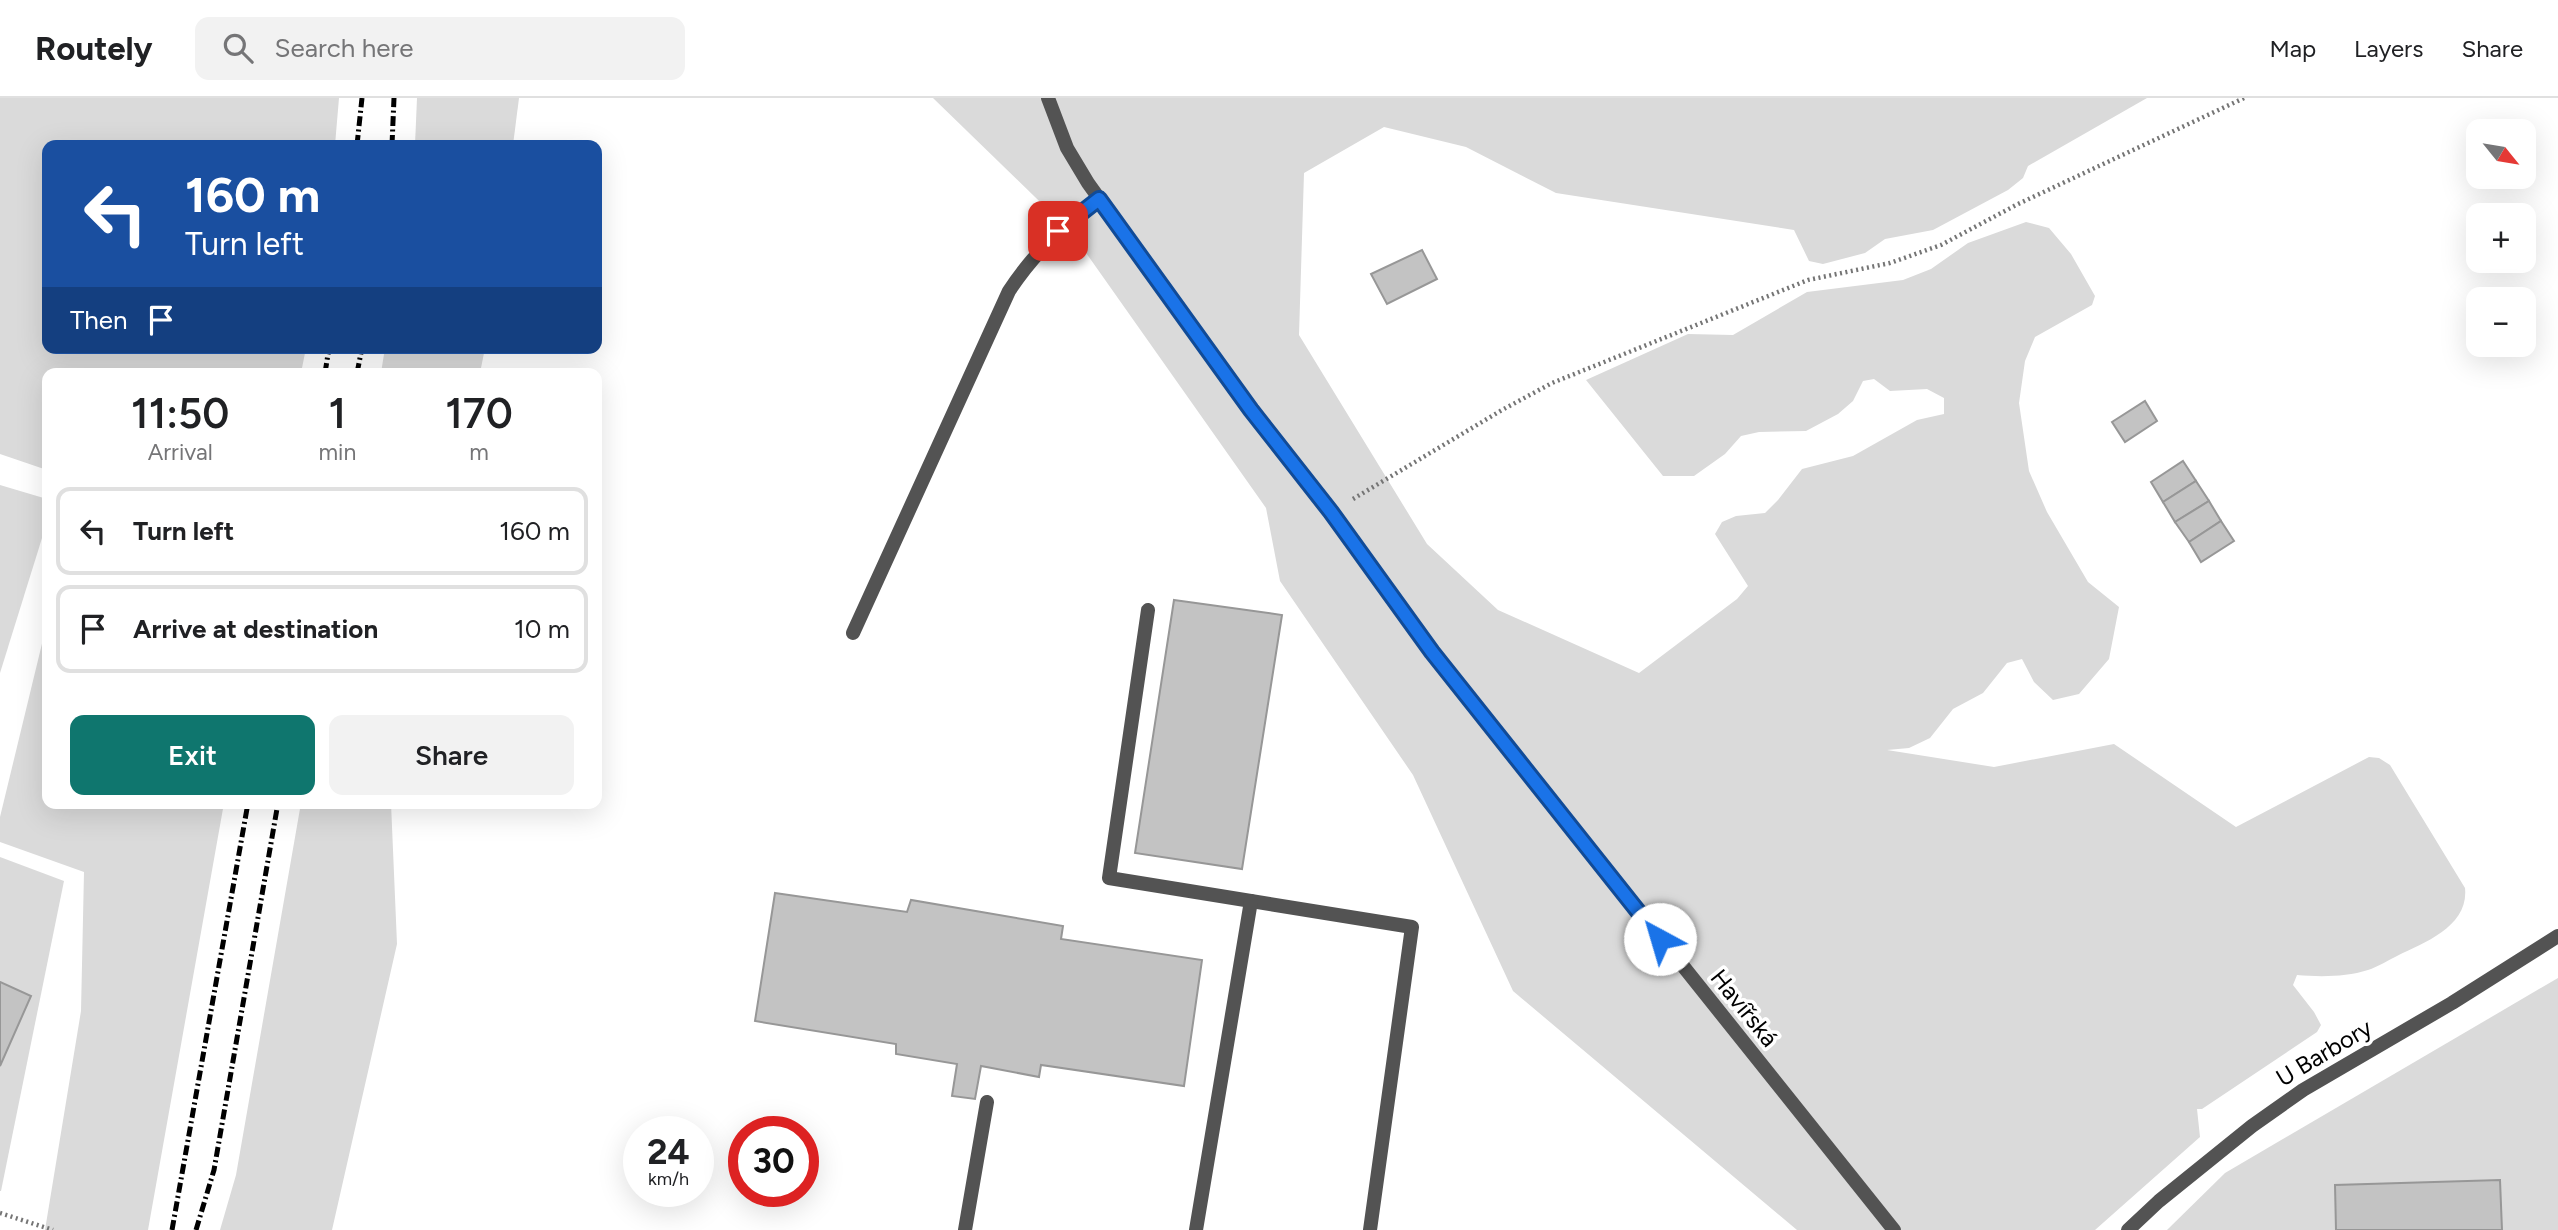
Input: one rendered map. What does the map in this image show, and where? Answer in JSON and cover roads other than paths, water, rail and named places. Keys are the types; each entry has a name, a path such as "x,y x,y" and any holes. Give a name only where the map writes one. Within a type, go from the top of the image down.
{"street":[{"name":"Havířská","path":"1048,98 1067,148 1099,199 1251,410 1331,512 1432,652 1505,747 1894,1230"},
{"path":"853,633 1009,291 1045,243 1099,199"},
{"path":"1148,610 1109,878 1412,927 1370,1230"},
{"path":"1196,1230 1251,901"},
{"name":"U Barbory","path":"2128,1230 2159,1201 2252,1126 2303,1090 2452,1003 2558,936"},
{"path":"965,1230 987,1102"}],"railway":[{"path":"358,140 362,98"},
{"path":"392,140 394,98"},
{"path":"326,368 328,354"},
{"path":"358,368 361,354"},
{"path":"172,1230 247,809"},
{"path":"196,1230 214,1170 277,809"}]}
